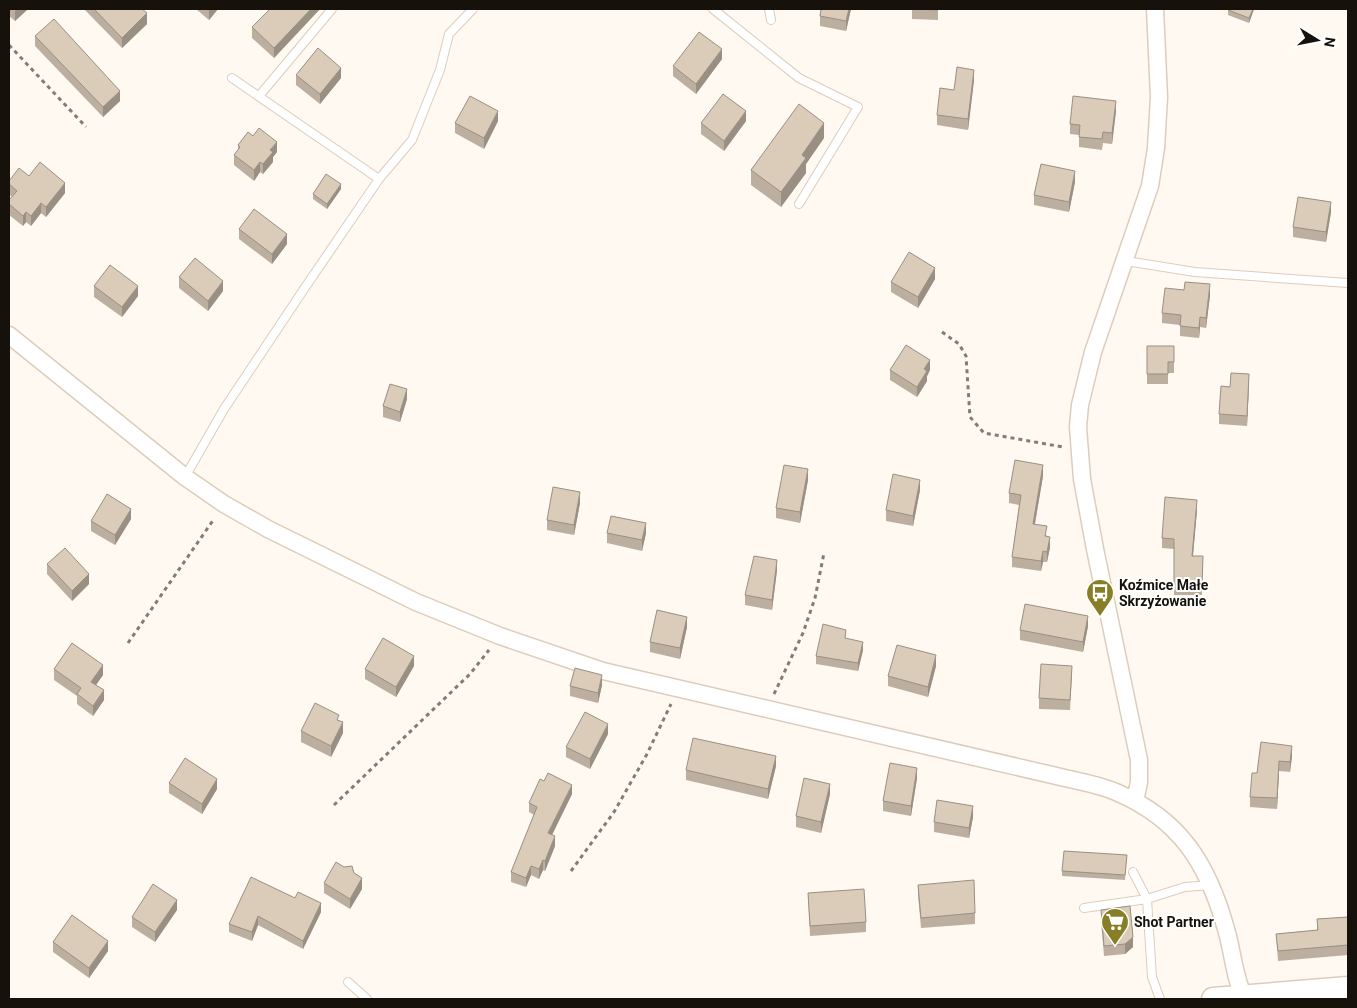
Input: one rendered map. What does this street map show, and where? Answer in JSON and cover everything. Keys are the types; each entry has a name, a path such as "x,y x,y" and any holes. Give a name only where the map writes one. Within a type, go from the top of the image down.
{"main road":[{"path":"1213,999 1244,998 1348,988"}],"street":[{"path":"1135,801 1139,782 1139,760 1097,559 1078,450 1080,405 1086,378 1102,324 1126,261 1150,186 1156,148 1159,97 1155,9"},
{"path":"9,335 185,477 224,504 268,529 416,602 500,636 603,671 1065,778 1114,791 1135,801 1158,814 1171,825 1200,861 1212,885 1244,998"}],"lane":[{"path":"258,96 332,9"},
{"path":"185,477 224,409 379,179 412,140 440,70 449,34 473,9"},
{"path":"713,9 798,78 858,107 798,204"},
{"path":"769,9 772,20"},
{"path":"232,78 379,179"},
{"path":"1126,261 1195,272 1348,283"},
{"path":"1133,872 1147,899 1152,977 1160,999"},
{"path":"1084,908 1147,899 1185,887 1212,885"},
{"path":"348,982 366,999"}],"path":[{"path":"9,45 86,127"},
{"path":"942,332 959,344 966,356 970,417 984,433 1078,450"},
{"path":"128,643 224,504"},
{"path":"767,708 803,634 815,598 824,553"},
{"path":"334,805 470,674 500,636"},
{"path":"571,871 614,812 647,754 680,688"}],"building":[{"path":"94,9 142,9 147,13 122,38"},
{"path":"270,9 311,9 274,48 252,27"},
{"path":"821,9 849,9 846,21 820,16"},
{"path":"1228,9 1253,9 1249,18"},
{"path":"54,19 120,91 103,107 35,36"},
{"path":"699,32 722,49 696,84 673,66"},
{"path":"318,48 341,68 320,94 296,75"},
{"path":"957,67 974,70 968,119 937,115 940,88 954,90"},
{"path":"723,94 746,111 724,141 701,123"},
{"path":"470,96 498,111 484,138 455,123"},
{"path":"1073,96 1116,101 1112,133 1103,132 1102,139 1079,137 1080,125 1070,124"},
{"path":"799,104 824,123 802,155 806,158 781,192 751,170"},
{"path":"259,128 277,142 270,150 273,152 263,164 260,162 254,170 234,155 240,147 238,145 248,132 253,136"},
{"path":"40,162 65,183 46,207 41,203 31,216 26,212 23,216 9,204 9,200 17,191 9,184 9,181 19,168 29,176"},
{"path":"1041,164 1075,171 1069,202 1034,195"},
{"path":"326,174 341,184 327,204 313,194"},
{"path":"1298,197 1331,202 1326,232 1293,227"},
{"path":"254,209 287,234 272,254 239,229"},
{"path":"909,252 935,268 918,297 891,282"},
{"path":"195,258 223,281 208,301 179,277"},
{"path":"110,265 138,286 122,307 94,286"},
{"path":"1185,282 1210,284 1206,318 1200,317 1199,328 1180,326 1181,315 1162,313 1165,288 1184,290"},
{"path":"906,345 930,360 924,369 927,371 917,387 890,370"},
{"path":"1147,346 1174,346 1174,362 1168,362 1168,374 1147,374"},
{"path":"1231,373 1249,374 1247,416 1219,414 1221,386 1230,387"},
{"path":"390,384 407,389 400,412 383,406"},
{"path":"1015,460 1043,465 1033,524 1047,526 1045,536 1050,537 1047,552 1043,551 1041,561 1012,557 1021,495 1009,493"},
{"path":"784,465 808,469 800,512 776,508"},
{"path":"893,474 920,480 913,516 886,510"},
{"path":"553,487 580,492 574,525 547,520"},
{"path":"107,494 131,509 115,535 91,521"},
{"path":"1165,497 1197,500 1192,556 1203,556 1202,585 1174,584 1174,539 1162,538"},
{"path":"611,516 646,523 642,540 607,533"},
{"path":"65,548 89,574 72,591 47,564"},
{"path":"754,556 777,560 772,600 745,595"},
{"path":"1025,604 1088,616 1083,642 1020,630"},
{"path":"657,610 687,617 680,648 650,642"},
{"path":"823,624 846,630 845,638 863,642 858,663 816,656"},
{"path":"383,638 414,656 396,687 365,669"},
{"path":"72,643 103,665 91,682 104,690 93,706 77,694 81,688 54,669"},
{"path":"897,645 936,655 928,687 888,676"},
{"path":"1041,664 1072,666 1070,700 1039,698"},
{"path":"575,668 602,675 598,693 570,686"},
{"path":"315,703 339,715 337,720 343,722 331,746 301,731"},
{"path":"585,712 608,724 590,759 566,747"},
{"path":"693,738 776,756 768,789 686,770"},
{"path":"1261,742 1292,746 1290,762 1279,761 1277,798 1250,797 1252,773 1257,773"},
{"path":"185,758 217,779 202,804 169,783"},
{"path":"890,763 917,768 911,806 883,801"},
{"path":"548,773 572,785 548,833 555,836 545,861 543,860 539,869 531,866 526,878 511,872 537,807 529,803 540,779 544,781"},
{"path":"804,778 830,784 821,822 796,816"},
{"path":"937,800 973,806 969,828 934,822"},
{"path":"1064,851 1127,855 1125,875 1062,871"},
{"path":"336,862 344,867 352,866 354,873 362,878 350,899 324,883"},
{"path":"251,877 295,898 298,892 321,903 303,941 258,916 252,932 229,924"},
{"path":"974,880 975,913 921,918 918,885"},
{"path":"153,884 177,900 155,932 132,917"},
{"path":"864,889 866,922 810,926 808,893"},
{"path":"1130,906 1133,937 1125,944 1104,946 1101,910"},
{"path":"72,915 108,941 89,968 53,942"},
{"path":"1348,917 1348,945 1278,951 1276,934 1318,930 1317,919"}],"place":[{"name":"Koźmice Małe Skrzyżowanie","path":"1100,617"},
{"name":"Shot Partner","path":"1115,946"}]}
